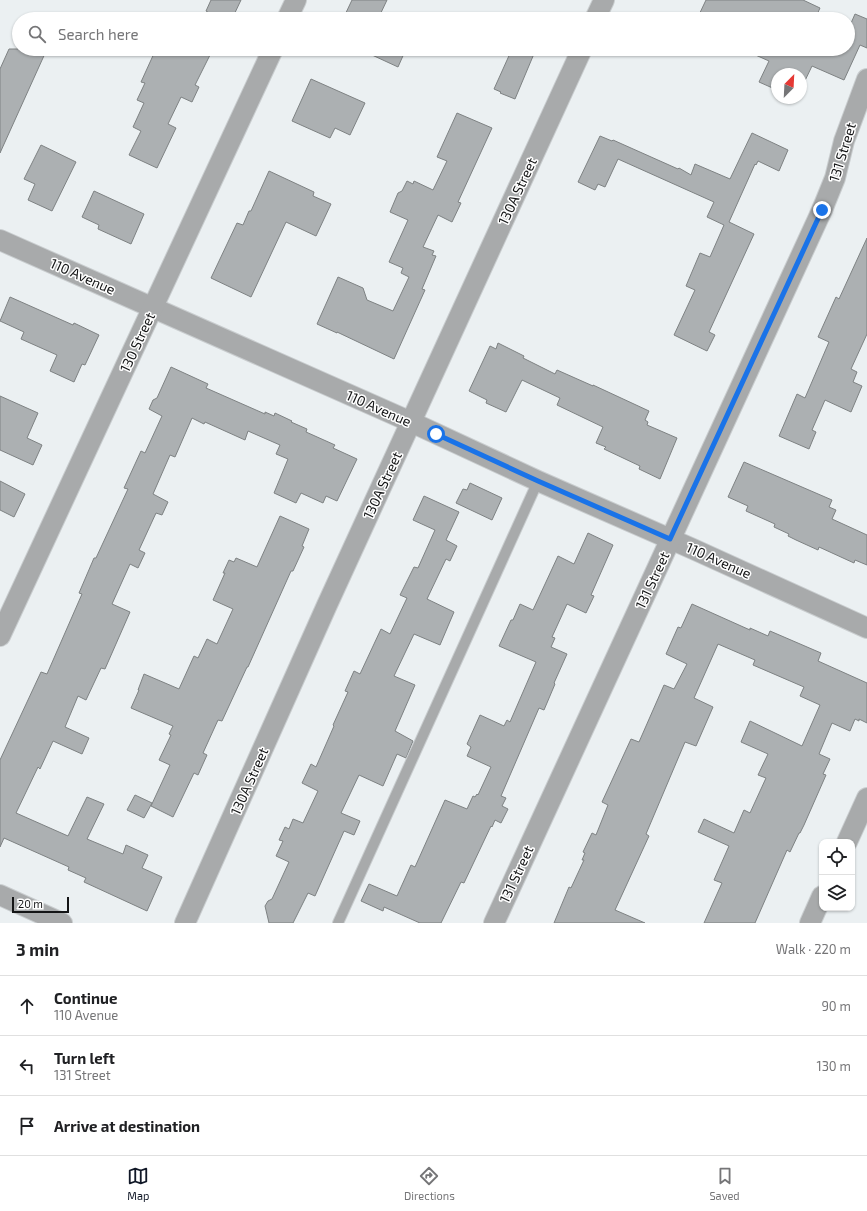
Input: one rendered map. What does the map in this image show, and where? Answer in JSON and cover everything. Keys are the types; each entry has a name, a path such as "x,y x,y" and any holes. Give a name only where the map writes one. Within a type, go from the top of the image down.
{"street":[{"path":"290,12 296,0"},
{"path":"598,12 604,0"},
{"name":"130 Street","path":"0,636 270,56"},
{"name":"130A Street","path":"185,923 327,605 579,56"},
{"name":"131 Street","path":"494,923 822,210 834,178 844,141 867,79"},
{"name":"110 Avenue","path":"0,240 411,422 538,481 867,628"},
{"path":"848,839 867,798"},
{"path":"0,895 62,923"},
{"path":"810,923 819,903"}],"lane":[{"path":"338,923 538,481"}],"building":[{"path":"211,0 241,0 235,12 206,11"},
{"path":"352,0 387,0 381,12 346,12"},
{"path":"706,0 803,0 820,8 818,12 700,12"},
{"path":"855,14 867,19 867,48 860,45 855,56"},
{"path":"9,49 12,49 12,56 44,56 0,153 0,69"},
{"path":"153,56 210,56 195,85 199,87 192,102 181,97 168,124 176,128 157,168 129,155 141,131 133,127 144,103 137,100 145,83 141,82"},
{"path":"374,56 403,56 398,67"},
{"path":"509,56 533,56 515,99 494,89"},
{"path":"758,56 855,56 844,80 812,66 807,76 807,68 771,68 771,87 759,82 769,61"},
{"path":"311,79 365,103 350,135 335,128 330,138 292,121"},
{"path":"457,113 492,128 458,202 461,203 452,222 438,215 423,247 434,251 432,255 436,256 422,289 425,290 394,359 317,324 338,277 363,288 367,300 393,311 409,277 401,273 403,268 389,262 408,220 390,212 398,193 402,191 407,181 413,184 414,181 433,190 447,161 437,157"},
{"path":"752,133 788,150 779,171 758,161 756,165 755,164 729,222 754,234 709,332 715,335 707,351 674,335 695,290 686,286 700,253 710,257 724,225 707,217 714,202 618,159 605,187 598,184 595,190 578,182 600,136 612,141 613,140 678,169 679,168 691,175 695,164 730,179"},
{"path":"41,145 76,162 52,211 28,200 35,184 24,179"},
{"path":"269,171 314,192 313,196 331,204 316,236 286,222 251,297 211,278 237,223 243,225"},
{"path":"94,191 144,214 131,244 98,229 99,225 82,217"},
{"path":"867,238 867,334 851,369 857,372 853,382 862,386 851,412 825,400 812,430 816,432 809,449 779,436 797,394 805,398 829,342 818,337 836,297 839,299"},
{"path":"10,297 73,325 74,323 99,335 85,365 82,364 74,382 50,371 57,355 21,339 24,332 0,321"},
{"path":"498,343 524,356 523,358 555,374 557,370 649,411 645,420 648,422 647,425 677,438 660,479 639,469 640,466 604,449 606,447 596,443 603,427 557,405 560,398 522,380 506,412 486,403 487,400 469,391 490,346 496,349"},
{"path":"171,367 208,384 206,388 265,414 265,412 274,416 275,413 292,421 291,422 307,429 306,432 335,445 333,448 357,459 337,501 326,496 323,503 301,493 296,503 274,493 288,459 276,454 280,445 248,431 245,440 205,422 204,424 192,418 175,457 170,455 153,494 168,502 162,515 156,513 139,550 145,553 138,568 130,564 112,604 130,612 105,669 101,668 86,700 78,696 65,727 89,738 82,754 53,741 40,769 38,767 16,813 68,836 87,797 104,804 87,839 123,854 126,845 148,855 142,868 162,877 147,911 84,882 86,878 68,870 69,867 4,838 0,847 0,760 41,672 47,674 82,594 79,593 94,558 96,558 128,489 124,488 141,451 145,453 162,416 149,409 153,400 157,398"},
{"path":"0,396 38,413 27,438 42,445 33,465 0,450"},
{"path":"744,462 832,500 829,507 836,510 832,519 867,535 867,565 855,560 854,563 819,547 818,550 796,540 788,536 789,534 774,527 775,524 746,511 748,506 728,497"},
{"path":"0,481 25,494 14,517 0,510"},
{"path":"470,483 502,498 492,520 456,503 463,489 467,490"},
{"path":"424,496 459,512 446,540 457,546 450,561 446,559 427,599 454,612 440,645 414,634 394,676 415,685 395,731 413,741 406,758 397,754 383,786 359,775 341,813 360,821 354,835 344,831 315,896 308,893 293,923 269,923 265,906 268,901 272,899 289,862 276,856 283,841 279,840 285,827 289,829 293,819 303,823 318,791 302,783 311,764 316,767 348,692 345,691 354,671 360,674 381,629 390,634 407,598 400,595 414,567 418,568 435,530 413,520"},
{"path":"280,516 309,529 302,546 304,547 293,571 291,571 222,721 218,720 203,753 207,755 198,775 194,773 173,817 151,806 170,765 159,760 171,735 169,734 173,726 131,708 144,674 179,689 194,656 198,658 207,639 217,644 233,609 213,600 229,560 234,562 236,558 257,567"},
{"path":"588,533 613,545 591,595 594,596 586,613 567,604 552,637 555,638 551,647 567,654 544,710 539,708 501,796 506,798 502,806 508,809 501,823 495,820 492,827 491,826 464,883 461,882 441,923 420,923 384,907 383,911 361,901 369,884 397,896 411,865 415,867 445,800 467,809 473,796 475,797 477,794 478,795 491,767 467,756 471,747 467,744 480,715 504,726 507,720 510,722 536,662 499,646 520,604 533,610 558,556 574,564"},
{"path":"692,604 750,630 750,628 768,636 770,631 821,653 818,661 867,683 867,723 859,719 859,721 855,719 850,731 832,723 819,754 830,759 823,774 826,775 800,833 790,852 787,850 755,923 704,923 722,883 714,880 729,846 698,832 704,819 734,833 744,810 750,813 766,778 758,775 768,754 741,742 750,721 802,746 820,705 800,696 804,687 753,665 755,660 718,644 694,698 713,707 696,746 685,742 646,834 649,836 615,910 645,923 554,923 569,887 571,888 584,860 582,860 585,853 583,852 592,833 596,835 608,805 602,802 631,739 639,742 664,685 674,689 687,664 666,654 678,627 681,628"},
{"path":"135,795 152,803 144,818 127,810"}],"route":[{"path":"436,434 670,539 822,210"}]}
